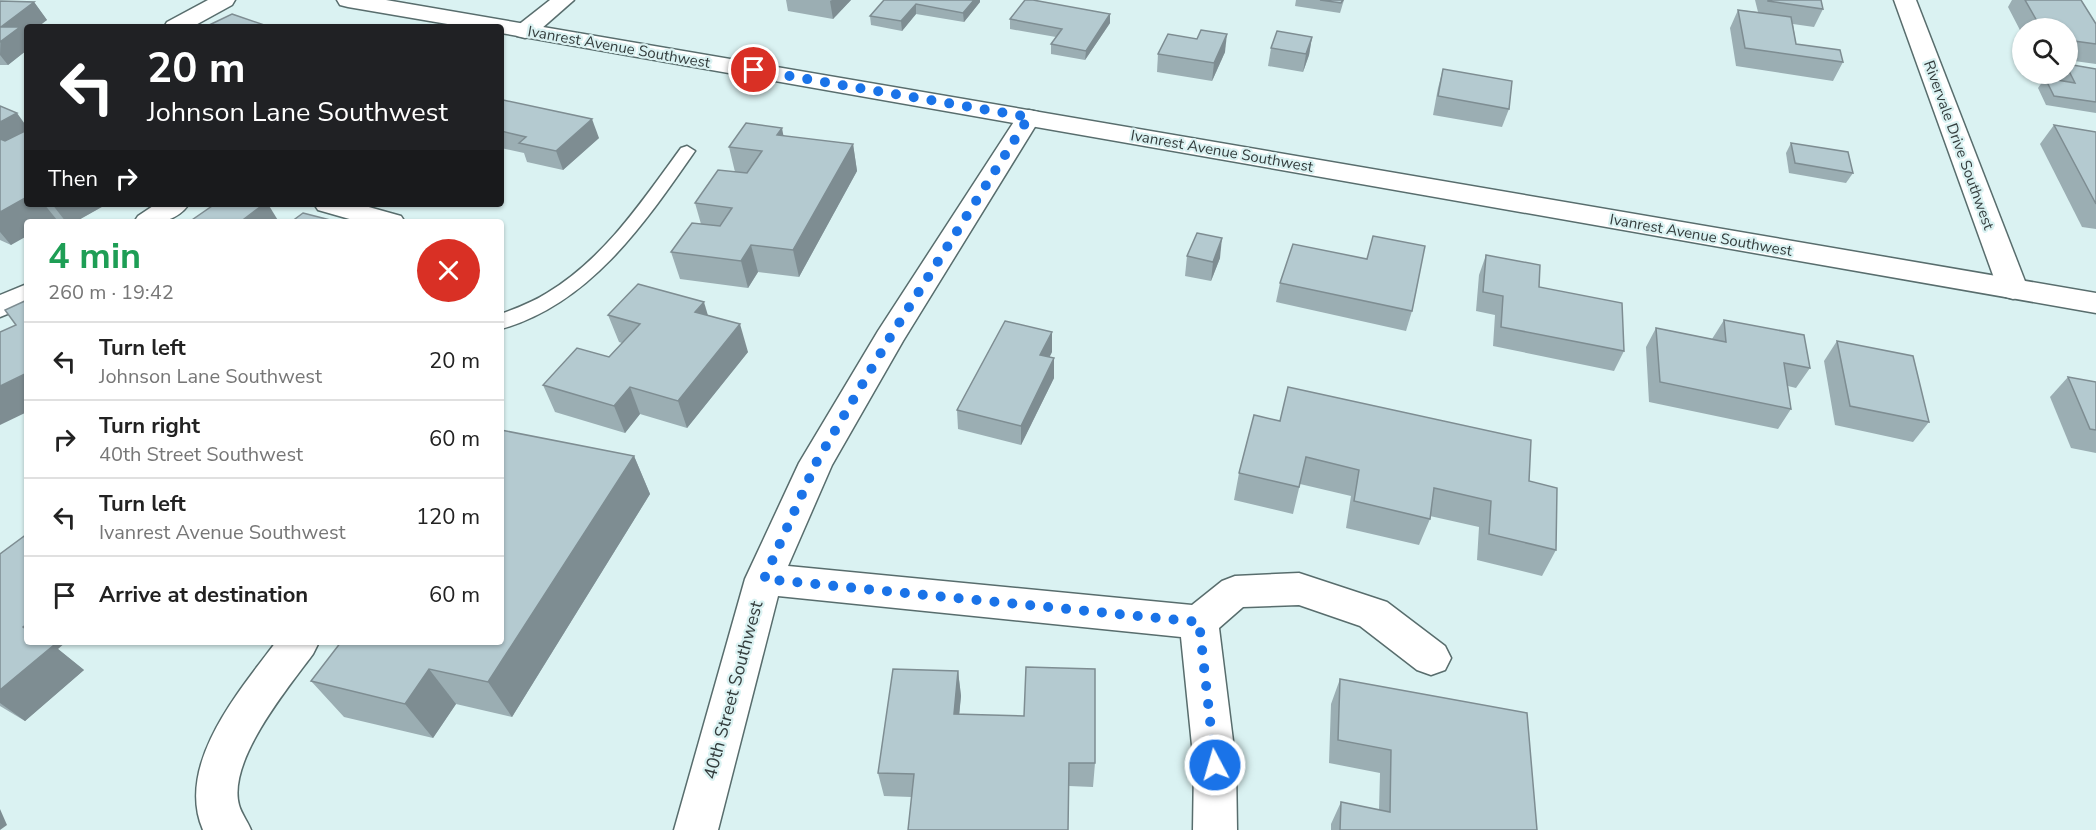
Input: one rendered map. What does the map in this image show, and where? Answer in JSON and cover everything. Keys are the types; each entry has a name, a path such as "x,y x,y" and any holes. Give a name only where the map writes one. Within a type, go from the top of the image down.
{"street":[{"path":"180,24 224,0"},
{"name":"Ivanrest Avenue Southwest","path":"348,0 485,24"},
{"path":"525,31 563,0"},
{"name":"Rivervale Drive Southwest","path":"1905,0 2013,289"},
{"name":"Ivanrest Avenue Southwest","path":"504,27 2096,303"},
{"name":"40th Street Southwest","path":"696,830 764,579 816,463 889,339 1029,117"},
{"path":"152,219 170,207"},
{"path":"338,207 380,219"},
{"path":"0,307 24,295"},
{"path":"764,579 1199,622 1235,592 1299,589 1374,614 1431,658"},
{"path":"1199,622 1215,765 1215,830"},
{"path":"229,830 219,816 215,789 223,761 240,727 297,645"}],"lane":[{"path":"504,321 553,298 600,259 647,206 687,151"}],"building":[{"path":"884,0 974,0 963,13 916,4 901,21 870,16"},
{"path":"1025,0 1110,14 1086,51 1051,44 1062,29 1010,19"},
{"path":"1320,0 1343,0 1341,3"},
{"path":"1821,0 1823,9 1768,1"},
{"path":"2025,0 2081,0 2096,24 2096,44 2078,42 2078,18 2035,18"},
{"path":"0,1 34,2 1,27 20,27 0,42"},
{"path":"1738,10 1791,17 1796,44 1840,50 1843,62 1745,48"},
{"path":"232,14 261,24 211,24"},
{"path":"1201,30 1227,34 1214,63 1158,54 1168,34 1197,39"},
{"path":"1277,31 1312,37 1306,54 1271,48"},
{"path":"2078,66 2096,69 2096,102 2054,96 2048,84 2078,84"},
{"path":"1443,69 1512,81 1509,109 1438,96"},
{"path":"504,100 592,119 556,151 519,143 526,137 504,132"},
{"path":"0,106 17,113 0,122"},
{"path":"746,123 782,128 777,135 853,144 793,250 751,245 741,261 671,252 692,223 720,226 732,208 695,203 718,170 747,173 762,151 729,147"},
{"path":"2054,125 2096,132 2096,204"},
{"path":"24,132 24,199 0,212 0,139 5,141"},
{"path":"1791,143 1848,152 1853,173 1795,163"},
{"path":"211,207 260,207 244,219 193,219"},
{"path":"303,213 326,219 295,219"},
{"path":"1197,233 1222,238 1213,262 1187,256"},
{"path":"1373,236 1425,246 1412,311 1280,283 1293,244 1367,259"},
{"path":"1486,255 1540,265 1539,287 1622,303 1624,351 1501,327 1503,296 1483,292"},
{"path":"638,284 704,302 695,312 740,324 678,401 630,387 614,406 543,385 577,348 609,357 640,324 608,315"},
{"path":"24,301 24,374 0,386 0,332 16,325 5,310"},
{"path":"1724,320 1804,335 1810,368 1784,363 1791,409 1660,382 1656,328 1726,342"},
{"path":"1005,321 1052,332 1040,355 1054,358 1021,426 957,410"},
{"path":"1837,341 1913,356 1929,422 1850,406"},
{"path":"2068,377 2096,382 2096,430 2090,429"},
{"path":"1288,387 1531,440 1529,481 1557,488 1556,550 1489,534 1491,501 1434,488 1430,519 1354,501 1359,470 1306,457 1299,487 1239,473 1254,415 1280,421"},
{"path":"504,431 634,456 488,682 429,669 405,704 311,681 339,645 504,645"},
{"path":"24,536 24,645 54,645 0,690 0,554"},
{"path":"1026,667 1095,669 1095,763 1069,763 1068,830 908,830 914,774 878,773 893,669 958,671 954,714 1024,716"},
{"path":"1340,679 1527,713 1537,830 1340,830 1341,802 1390,812 1391,750 1338,740"}],"route":[{"path":"754,70 1029,117 889,339 816,463 764,579 1199,622 1215,765"}]}
